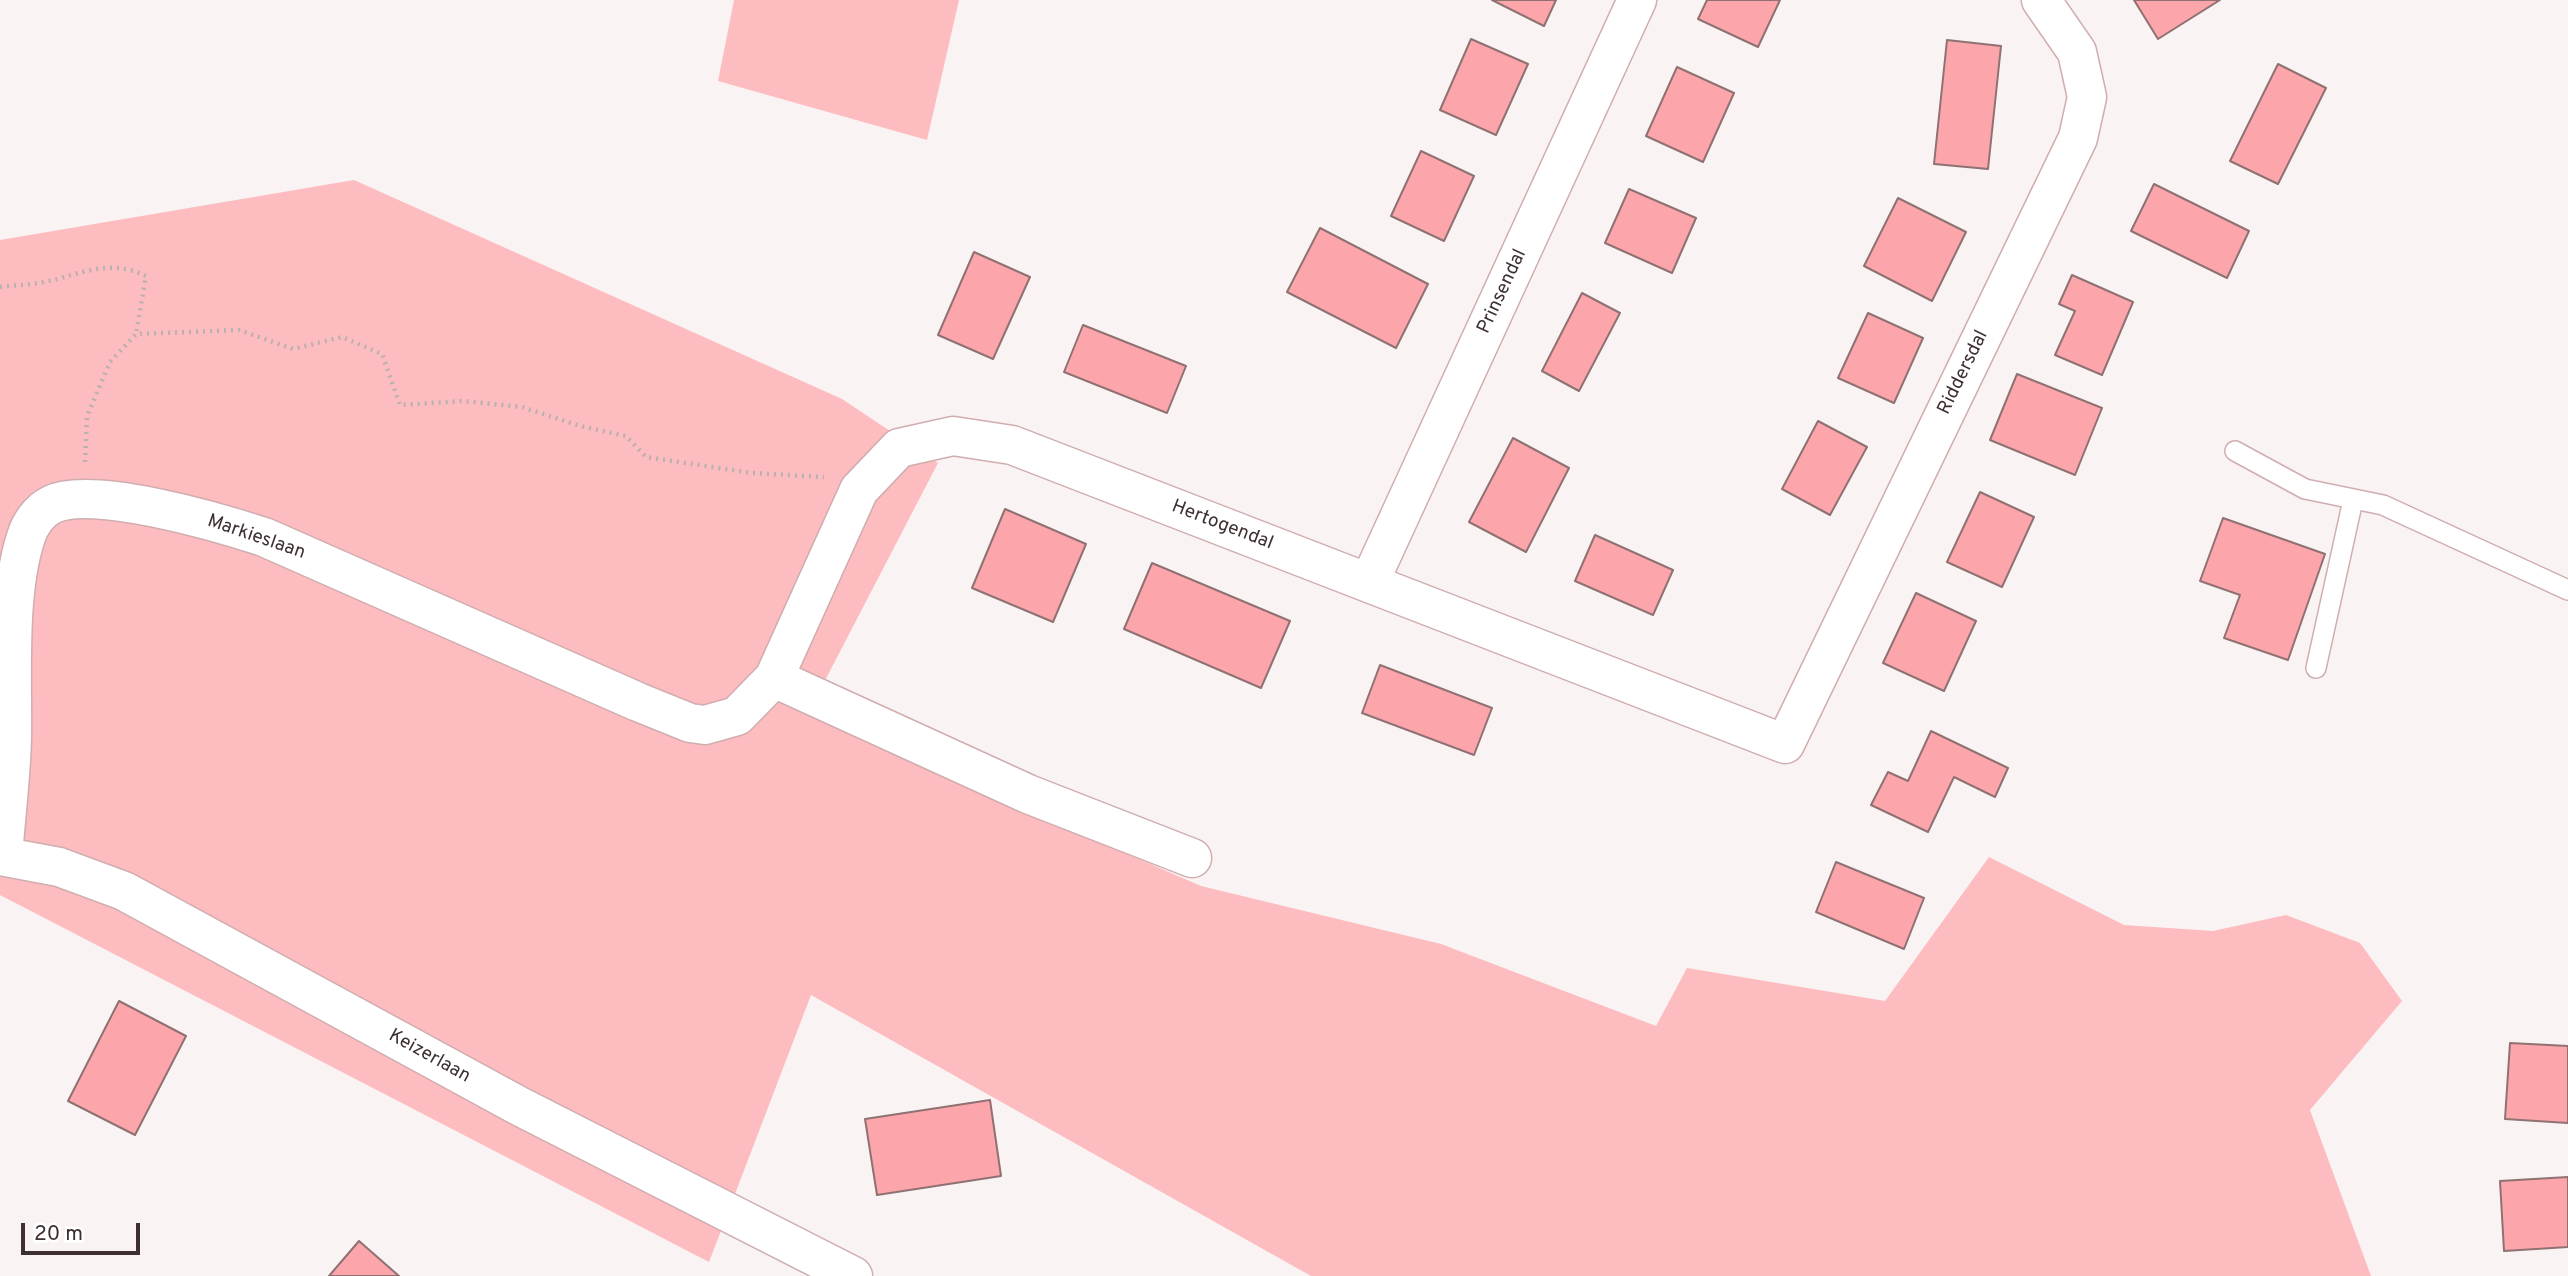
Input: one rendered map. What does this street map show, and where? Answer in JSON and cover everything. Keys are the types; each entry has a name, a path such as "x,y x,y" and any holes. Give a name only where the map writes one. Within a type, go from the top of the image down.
{"street":[{"name":"Prinsendal","path":"1368,583 1637,0"},
{"name":"Riddersdal","path":"1785,744 2078,138 2087,97 2077,52 2041,0"},
{"name":"Hertogendal","path":"774,678 859,490 899,449 953,436 1012,445 1785,744"},
{"name":"Markieslaan","path":"2,856 12,743 18,570 26,536 43,510 54,503 84,498 223,524 264,537 691,723 705,725 737,716 774,678"},
{"path":"774,678 1028,794 1192,858"},
{"name":"Keizerlaan","path":"2,856 59,867 124,891 519,1106 853,1276"}],"lane":[{"path":"2235,451 2305,489 2383,505 2568,590"},
{"path":"2316,668 2353,500"}],"path":[{"path":"0,287 43,282 94,269 128,267 146,276 136,334 110,362 86,416 84,498"},
{"path":"136,334 239,330 293,349 342,337 382,354 400,405 463,401 522,407 580,426 626,436 646,457 752,473 811,474 847,483 859,490"}],"shaded area":[{"path":"734,0 959,0 927,140 718,81"},
{"path":"354,180 842,399 938,463 807,715 1201,886 1441,944 1656,1026 1687,968 1885,1001 1989,857 2124,925 2213,931 2286,915 2360,943 2402,1001 2310,1110 2371,1276 1311,1276 811,995 709,1262 0,895 0,240"}],"building":[{"path":"1492,0 1556,0 1544,26"},
{"path":"1707,0 1780,0 1758,47 1698,19"},
{"path":"2134,0 2220,0 2158,39"},
{"path":"1471,39 1528,64 1496,135 1440,110"},
{"path":"1947,40 2001,46 1988,169 1934,164"},
{"path":"2278,64 2326,88 2278,184 2230,161"},
{"path":"1677,67 1734,93 1703,162 1646,136"},
{"path":"1421,151 1474,176 1444,241 1391,216"},
{"path":"2154,184 2249,231 2227,278 2131,231"},
{"path":"1629,189 1696,218 1672,273 1605,243"},
{"path":"1898,198 1966,232 1932,301 1864,266"},
{"path":"1320,228 1428,284 1396,348 1287,292"},
{"path":"974,252 1030,277 993,359 938,335"},
{"path":"2072,275 2133,302 2102,375 2055,355 2075,311 2059,304"},
{"path":"1582,293 1620,313 1579,391 1542,371"},
{"path":"1868,313 1923,338 1894,403 1838,378"},
{"path":"1083,325 1186,366 1167,413 1064,372"},
{"path":"2017,374 2102,408 2075,475 1990,440"},
{"path":"1818,421 1867,447 1830,515 1782,489"},
{"path":"1513,438 1569,468 1526,552 1469,522"},
{"path":"1980,492 2034,517 2002,587 1947,562"},
{"path":"1005,509 1086,544 1053,622 972,588"},
{"path":"2223,518 2325,554 2288,660 2224,638 2240,595 2200,581"},
{"path":"1595,535 1673,570 1653,615 1575,581"},
{"path":"1152,563 1290,621 1261,688 1124,629"},
{"path":"1916,593 1976,621 1944,691 1883,663"},
{"path":"1380,665 1492,708 1474,755 1362,713"},
{"path":"1931,731 2008,768 1995,797 1954,777 1928,832 1871,805 1888,772 1908,781"},
{"path":"1836,862 1924,898 1904,949 1816,912"},
{"path":"119,1001 186,1036 135,1135 68,1101"},
{"path":"2510,1043 2568,1046 2568,1123 2505,1119"},
{"path":"990,1100 1001,1176 877,1195 865,1119"},
{"path":"2568,1177 2568,1247 2504,1251 2500,1181"},
{"path":"359,1241 399,1276 329,1276"}]}
